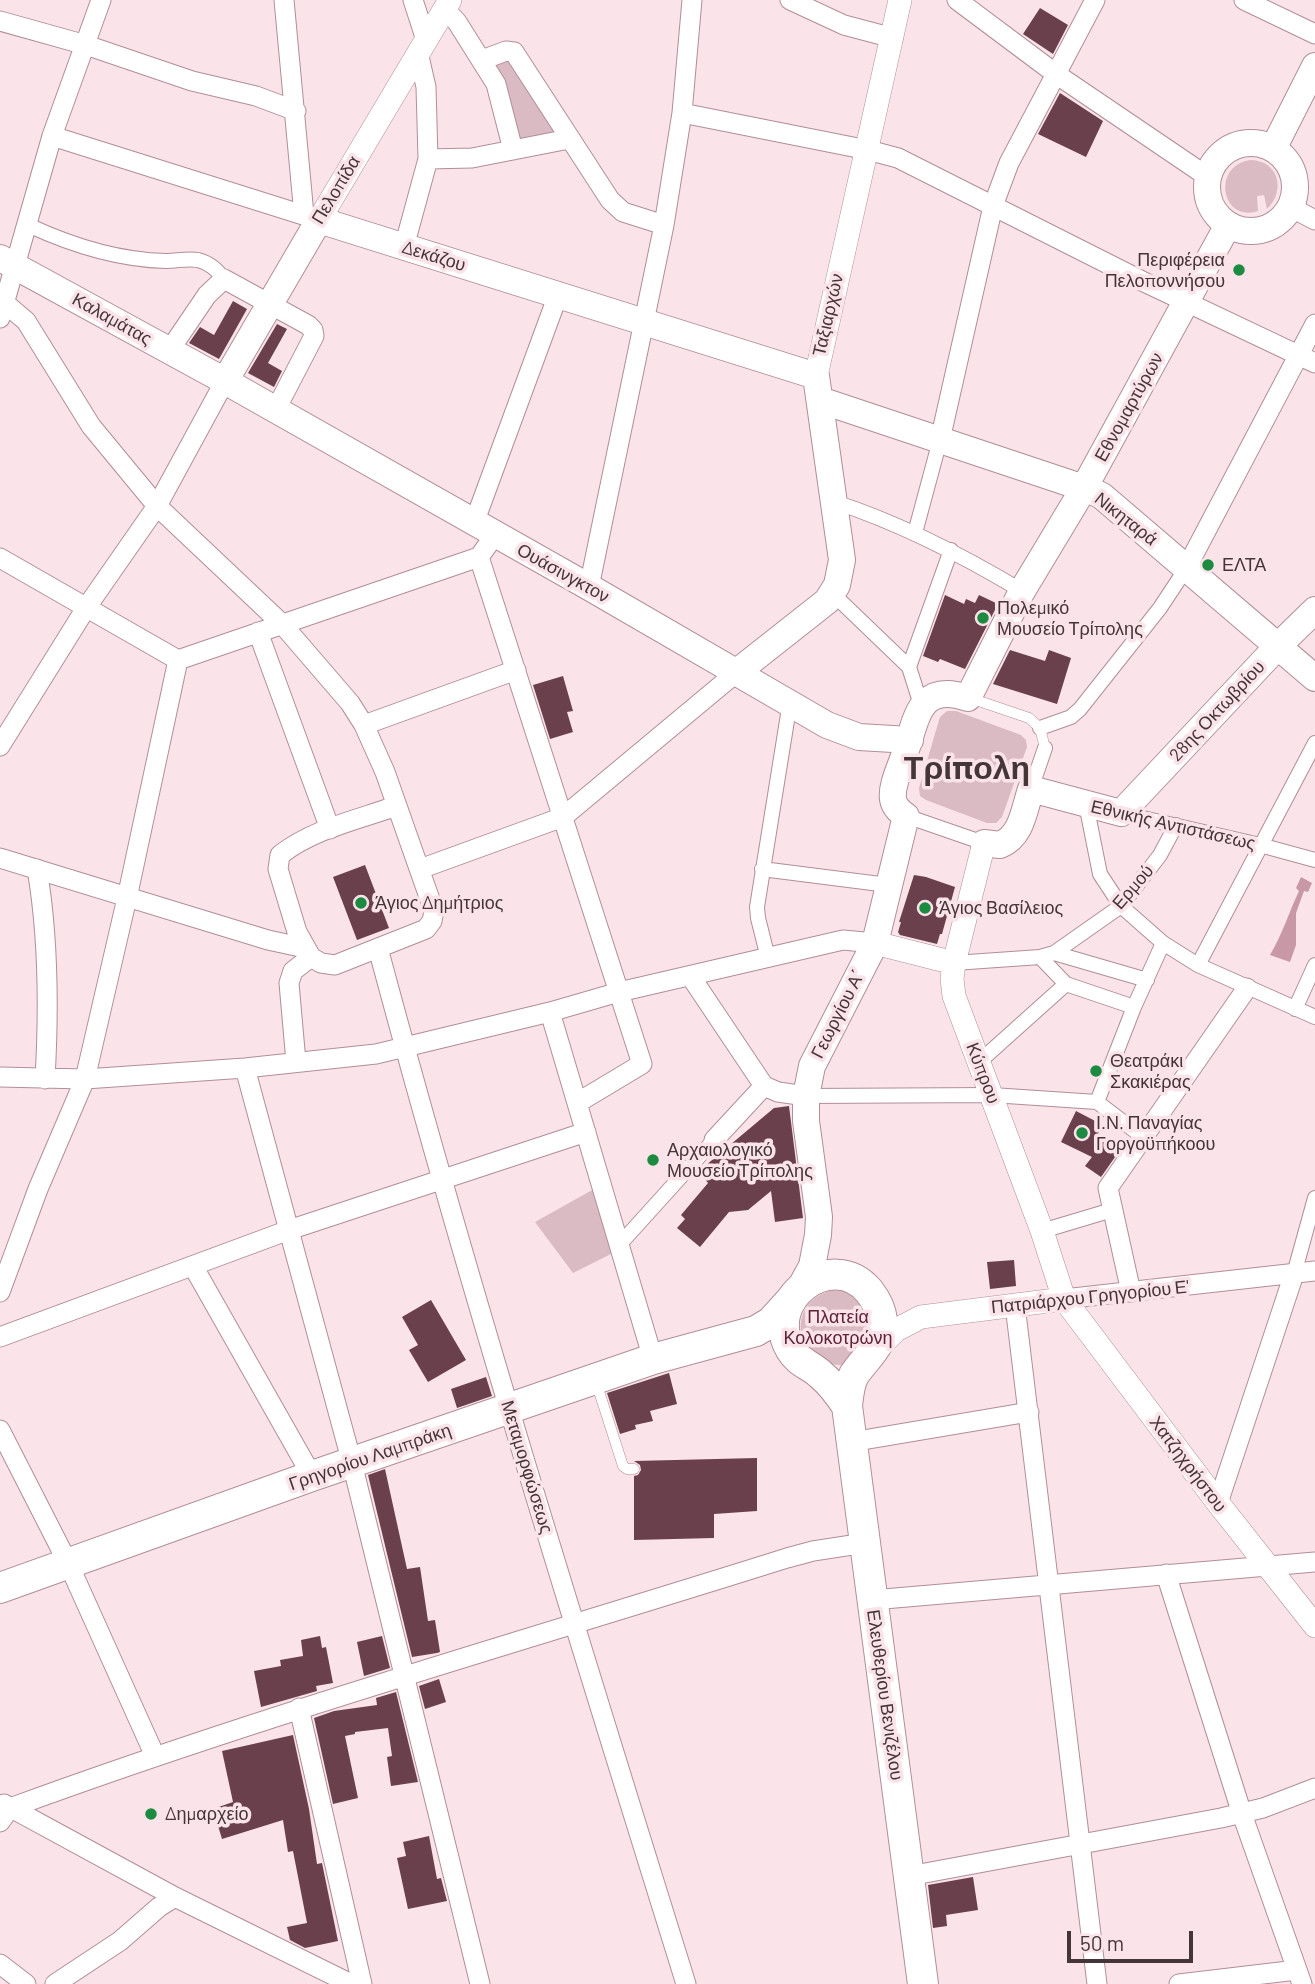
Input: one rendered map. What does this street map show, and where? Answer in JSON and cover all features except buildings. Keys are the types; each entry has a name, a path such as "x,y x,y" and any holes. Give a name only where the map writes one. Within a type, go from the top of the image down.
{"main road":[{"path":"1273,149 1315,66"},
{"path":"1256,143 1273,149 1286,160 1294,176 1295,194 1290,207 1281,220 1265,229 1247,232 1228,225 1217,216 1209,201 1208,177 1215,162 1233,147 1256,143"},
{"name":"Δεκάζου","path":"311,218 645,322 818,388"},
{"name":"Πελοπίδα","path":"225,381 311,218"},
{"name":"Εθνομαρτύρων","path":"968,698 1022,591 1084,488 1228,225"},
{"name":"Καλαμάτας","path":"8,262 225,381"},
{"name":"Ουάσινγκτον","path":"225,381 843,733 859,737 910,740"},
{"name":"Νικηταρά","path":"818,388 940,440 1102,496 1315,678"},
{"name":"Ταξιαρχών","path":"818,388 842,560 833,594"},
{"path":"737,672 822,606 833,594"},
{"name":"28ης Οκτωβρίου","path":"1121,813 1315,610"},
{"path":"906,816 895,806 893,798 921,705 936,694 945,692 968,698"},
{"path":"984,843 1000,845 1013,838 1031,789"},
{"name":"Εθνικής Αντιστάσεως","path":"1031,789 1121,813"},
{"name":"Γεωργίου Α΄","path":"862,1281 831,1248 819,1217 806,1121 806,1096 812,1066 874,943 906,816"},
{"name":"Γεωργίου Α΄","path":"795,1295 815,1256 819,1217"},
{"path":"839,1275 862,1281 877,1301 882,1317 879,1341 853,1376 847,1406 829,1382 802,1363 791,1350 785,1334 785,1317 795,1295 812,1280 825,1276 839,1275"},
{"name":"Γρηγορίου Λαμπράκη","path":"0,1588 312,1476 653,1359 743,1335 771,1322 795,1295"},
{"name":"Γρηγορίου Λαμπράκη","path":"743,1335 773,1340 791,1350"},
{"path":"817,1371 833,1374 850,1371 879,1341"},
{"name":"Ελευθερίου Βενιζέλου","path":"847,1406 923,1984"}],"street":[{"path":"0,858 268,940 308,953 321,963 335,965 426,929 434,911 385,772 364,725 330,677 282,624 157,506 91,426 26,320 2,306 8,262 28,225 52,136 101,0"},
{"path":"284,0 311,218"},
{"path":"404,247 428,159 429,128 422,46 412,0"},
{"path":"589,587 664,225 682,113 692,0"},
{"path":"790,0 844,25 892,38"},
{"name":"Ταξιαρχών","path":"818,388 900,0"},
{"path":"957,0 1056,74 1208,177"},
{"path":"915,533 940,440 993,206 1009,163 1095,0"},
{"path":"1244,0 1315,34"},
{"path":"448,5 496,84 513,150"},
{"name":"Πελοπίδα","path":"311,218 448,5"},
{"path":"0,21 86,45 192,80 256,96 296,111"},
{"path":"482,60 506,51 514,52 569,139 618,209 664,225"},
{"path":"682,113 898,158 1142,281 1306,359"},
{"name":"Δεκάζου","path":"52,136 311,218"},
{"path":"428,159 472,158 569,139"},
{"path":"1290,207 1315,219"},
{"path":"28,225 84,248 165,261 201,261 216,269 224,279 307,325 314,335 275,411"},
{"path":"169,351 207,295 224,279"},
{"path":"558,295 484,529 480,557 642,1064 577,1103"},
{"path":"1040,728 1070,717 1080,709 1160,608 1187,567 1306,359 1315,324"},
{"path":"0,746 86,608 157,506 225,381"},
{"path":"835,502 951,550 1022,591"},
{"path":"909,667 951,550"},
{"path":"0,558 178,660 480,557"},
{"path":"833,594 909,667 921,705"},
{"path":"258,632 330,829"},
{"path":"0,1292 37,1189 85,1079 128,898 178,660"},
{"path":"364,725 516,670"},
{"path":"420,869 563,817 737,672"},
{"path":"768,958 758,918 762,869 790,702"},
{"path":"1198,965 1315,743"},
{"path":"1031,789 1045,748"},
{"path":"1086,804 1100,874 1121,905 1163,943 1198,965 1315,1017"},
{"path":"308,953 297,932 278,869 281,855 293,845 330,829 396,806"},
{"name":"Εθνικής Αντιστάσεως","path":"1121,813 1315,860"},
{"path":"906,816 984,843"},
{"name":"Ερμού","path":"1047,955 1121,905 1160,855 1176,825"},
{"name":"Κύπρου","path":"984,843 954,964 954,996 1042,1231 1064,1299"},
{"path":"37,869 49,1014 45,1079"},
{"path":"762,869 888,885"},
{"path":"0,1077 85,1079 245,1068 376,1054 550,1012 619,992 843,940 874,943 954,964 1047,955 1147,980"},
{"path":"1097,1102 1134,1007 1163,943"},
{"name":"Μεταμορφώσεως","path":"378,948 442,1180 510,1410 687,1984"},
{"path":"296,1062 289,983 293,971 308,953"},
{"path":"1047,955 1066,984 1134,1007"},
{"path":"1295,1009 1315,965"},
{"path":"691,977 764,1086 778,1092 806,1096 992,1095 1097,1102 1143,1137"},
{"path":"979,1062 1066,984"},
{"path":"1131,1292 1108,1188 1247,988"},
{"path":"550,1012 653,1359"},
{"path":"245,1068 352,1463 480,1984"},
{"path":"620,1244 764,1086"},
{"path":"0,1337 289,1230 586,1132"},
{"path":"1217,1503 1294,1274 1315,1198"},
{"path":"1042,1231 1112,1210"},
{"path":"193,1266 312,1476"},
{"name":"Πατριάρχου Γρηγορίου Ε'","path":"879,1341 921,1317 1315,1271"},
{"name":"Χατζηχρήστου","path":"1064,1299 1217,1503 1315,1626"},
{"path":"1015,1305 1097,1984"},
{"path":"851,1442 1028,1412"},
{"path":"0,1430 69,1565 155,1756"},
{"path":"3,1811 299,1708 796,1555 865,1544"},
{"path":"872,1600 1315,1562"},
{"path":"1166,1574 1242,1814 1299,1977 1179,1984"},
{"path":"299,1708 362,1984"},
{"path":"908,1875 1242,1814 1315,1788"},
{"path":"3,1811 351,1984"},
{"path":"55,1984 134,1931 159,1907 175,1897"},
{"path":"0,1964 26,1984"}],"lane":[{"path":"968,698 1029,718 1040,728 1045,748"},
{"path":"595,1379 623,1466 634,1469"}],"green space":[{"path":"512,59 557,132 518,143 490,64"},
{"path":"1251,160 1268,166 1277,178 1278,186 1273,202 1267,209 1264,195 1257,196 1258,211 1245,212 1236,209 1229,201 1226,181 1238,164"},
{"path":"947,711 956,711 1021,735 1026,740 1027,747 1002,817 996,823 987,823 920,796 919,788 940,717"},
{"path":"594,1189 613,1253 573,1273 535,1222"},
{"name":"Πλατεία Κολοκοτρώνη","path":"832,1290 851,1292 874,1320 850,1364 832,1364 818,1359 808,1349 802,1336 801,1323 805,1309 815,1298"}],"shaded area":[{"path":"1301,877 1312,883 1308,892 1304,891 1296,913 1296,945 1290,962 1270,955 1299,891 1296,888"}],"place":[{"name":"Περιφέρεια Πελοποννήσου","path":"1239,270"},
{"name":"ΕΛΤΑ","path":"1208,565"},
{"name":"Πολεμικό Μουσείο Τρίπολης","path":"983,618"},
{"name":"Άγιος Δημήτριος","path":"361,903"},
{"name":"Άγιος Βασίλειος","path":"925,908"},
{"name":"Θεατράκι Σκακιέρας","path":"1096,1071"},
{"name":"Ι.Ν. Παναγίας Γοργοϋπήκοου","path":"1082,1133"},
{"name":"Αρχαιολογικό Μουσείο Τρίπολης","path":"653,1160"},
{"name":"Δημαρχείο","path":"151,1814"}],"district":[{"name":"Τρίπολη","path":"967,768"}]}
